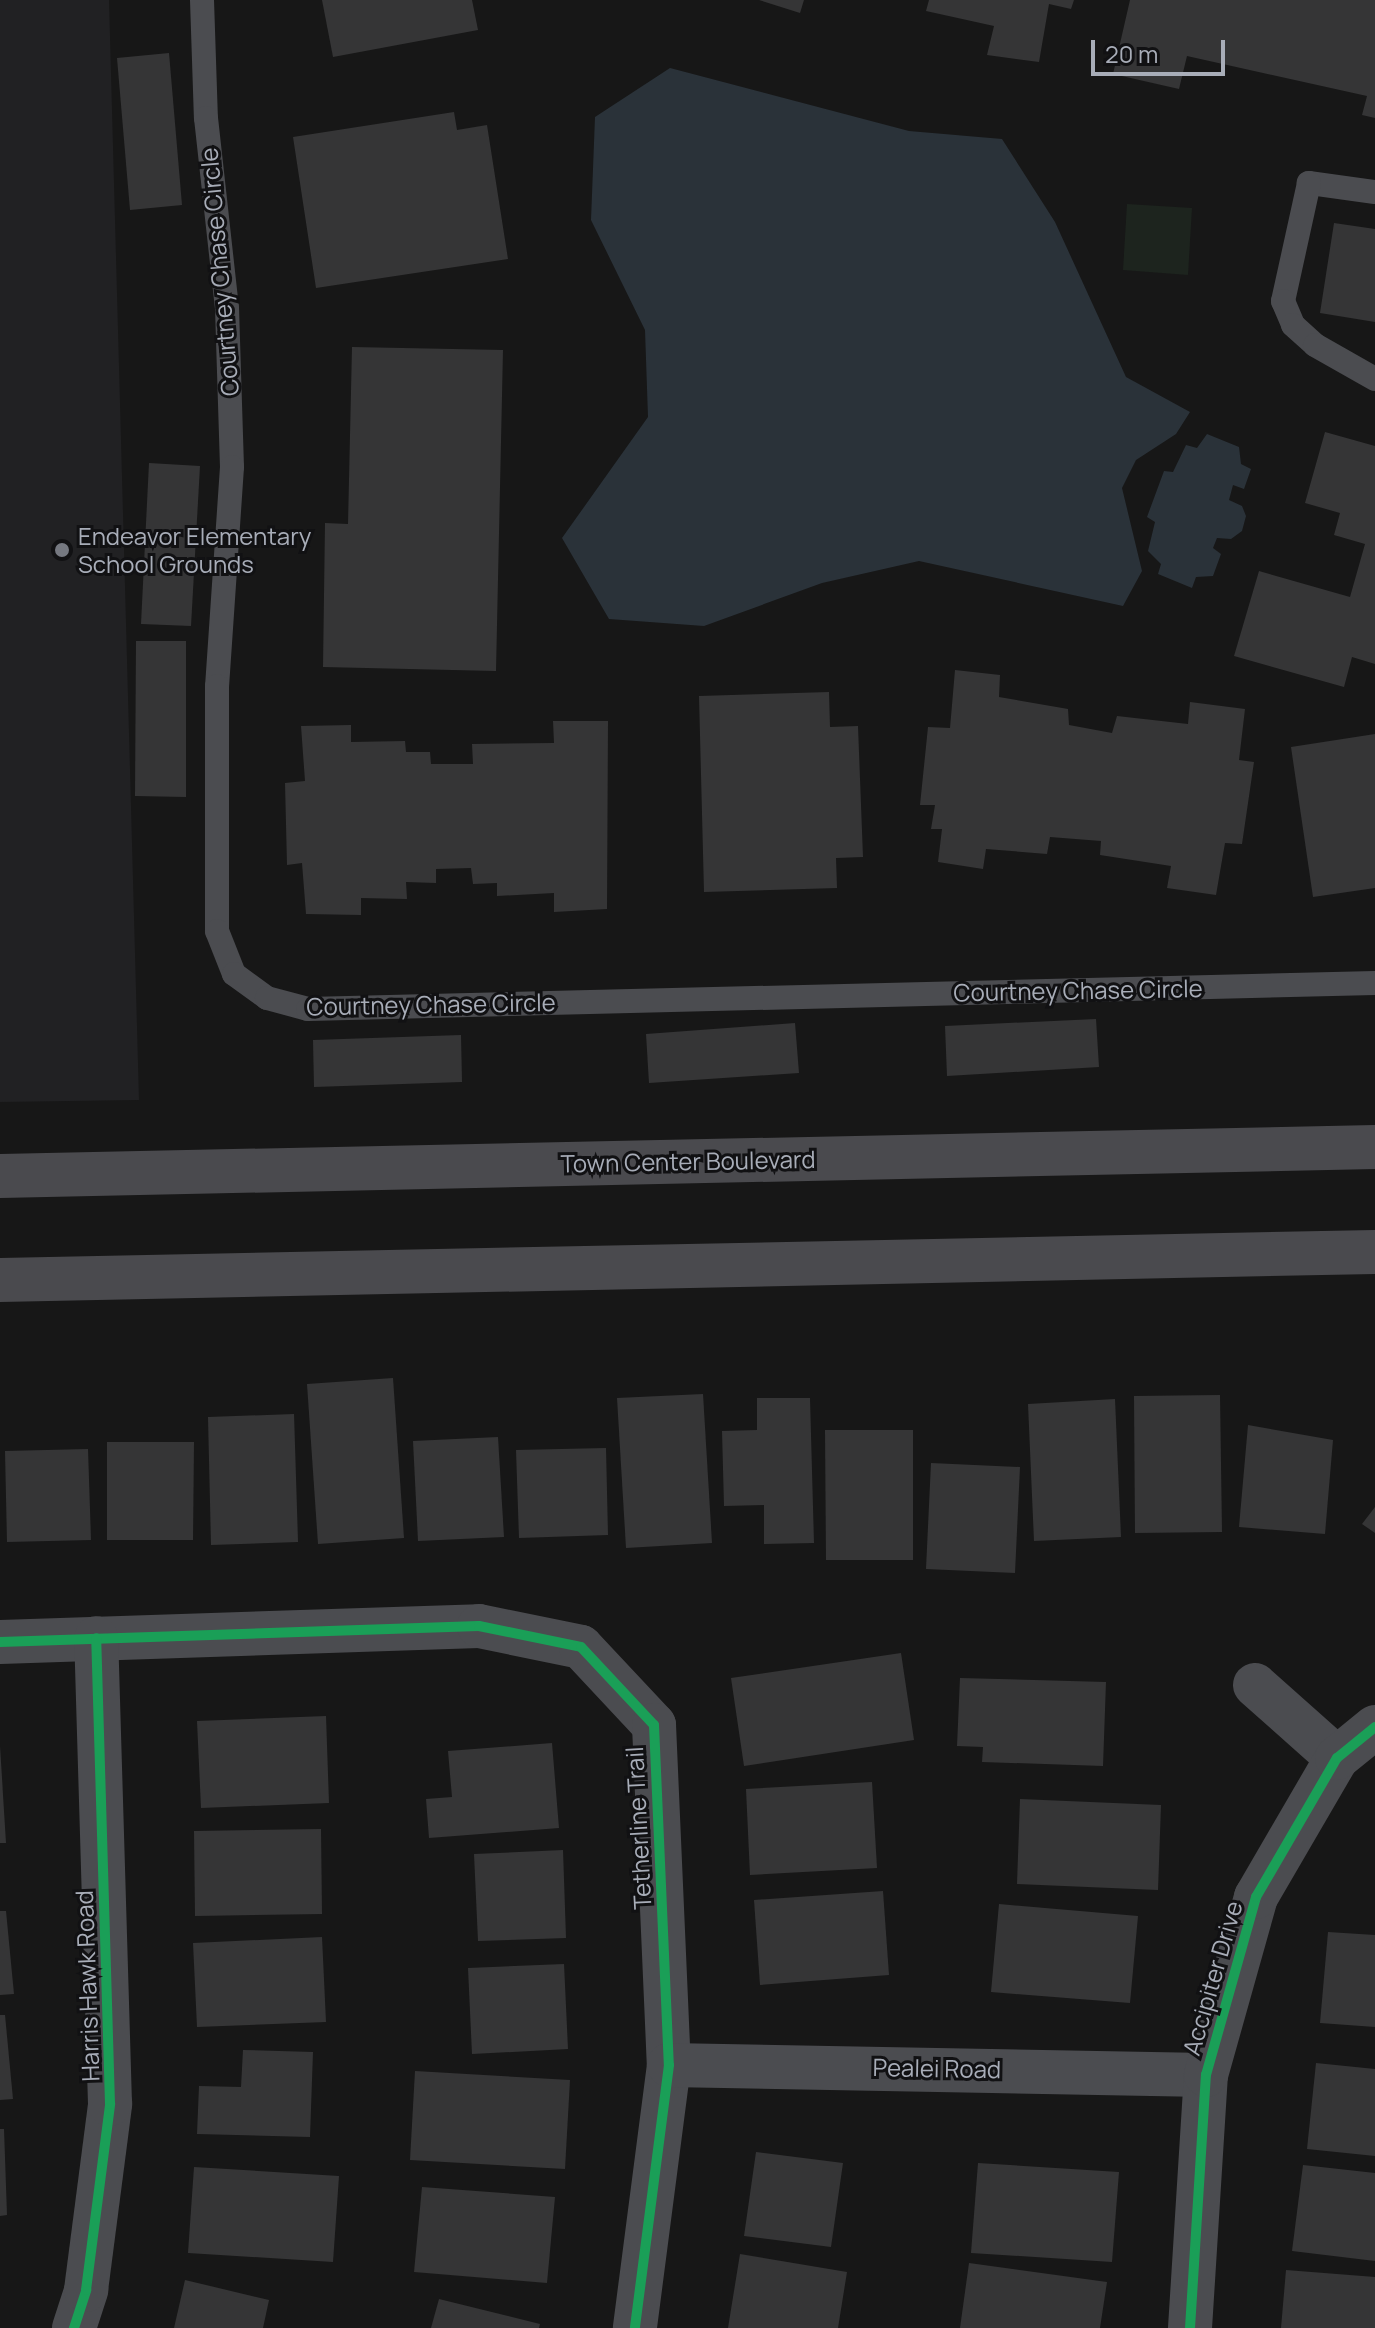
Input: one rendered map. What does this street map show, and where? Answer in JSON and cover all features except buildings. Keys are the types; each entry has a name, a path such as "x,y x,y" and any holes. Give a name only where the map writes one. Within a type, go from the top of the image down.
{"main road":[{"name":"Town Center Boulevard","path":"0,1176 1375,1147"},
{"path":"0,1280 1375,1252"}],"street":[{"name":"Tetherline Trail","path":"0,1642 479,1626 581,1647 654,1725 669,2065 635,2328"},
{"name":"Harris Hawk Road","path":"74,2328 86,2290 110,2104 96,1638"},
{"path":"1255,1685 1337,1758"},
{"name":"Accipiter Drive","path":"1190,2328 1206,2075 1256,1897 1337,1758 1375,1727"},
{"name":"Pealei Road","path":"669,2065 1206,2075"}],"lane":[{"name":"Courtney Chase Circle","path":"202,0 206,118 227,308 232,467 217,686 217,931 234,974 267,998 308,1009 1375,983"},
{"path":"1375,192 1309,183 1283,301 1293,325 1315,345 1375,379"}],"shaded area":[{"name":"Endeavor Elementary School Grounds","path":"0,0 109,0 139,1100 0,1102"},
{"path":"670,68 909,131 1002,139 1055,222 1126,377 1190,412 1176,434 1136,460 1122,488 1142,571 1123,606 919,561 822,583 704,626 609,619 562,538 648,417 645,330 591,220 595,117"},
{"path":"1127,204 1192,208 1188,275 1123,270"},
{"path":"1207,434 1239,447 1241,464 1251,469 1244,489 1233,485 1229,500 1242,506 1246,516 1242,531 1231,539 1217,538 1213,548 1221,554 1213,576 1196,577 1192,588 1158,574 1161,564 1148,551 1155,522 1147,517 1164,471 1173,472 1186,445 1197,448"}],"cycle path":[{"path":"0,1642 479,1626 581,1647 654,1725 669,2065 635,2328"},
{"path":"74,2328 86,2290 110,2104 96,1638"},
{"path":"1190,2328 1206,2075 1256,1897 1337,1758 1375,1727"}],"place":[{"name":"Endeavor Elementary School Grounds","path":"62,550"}]}
